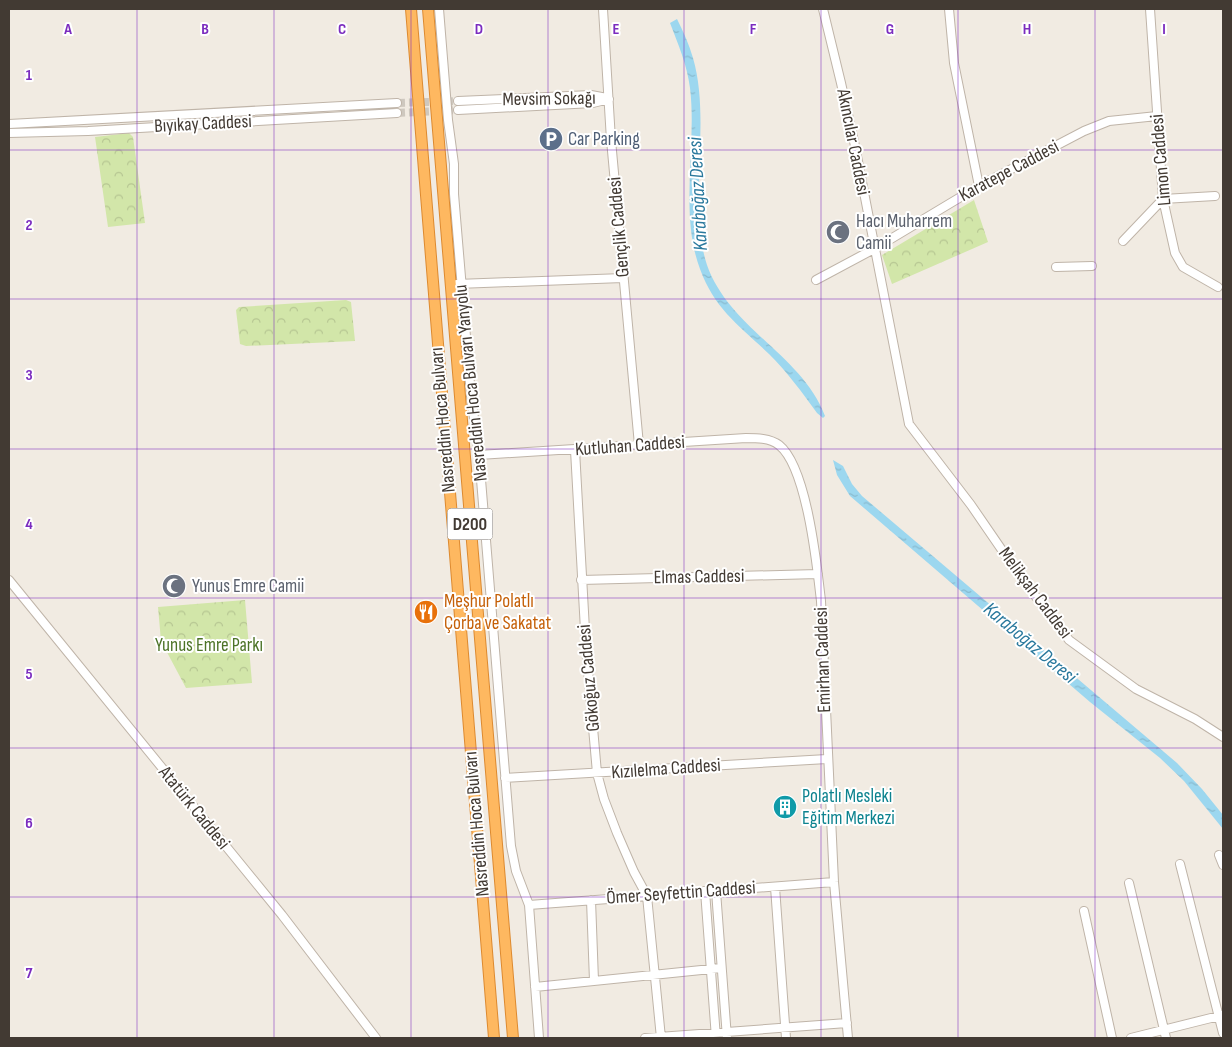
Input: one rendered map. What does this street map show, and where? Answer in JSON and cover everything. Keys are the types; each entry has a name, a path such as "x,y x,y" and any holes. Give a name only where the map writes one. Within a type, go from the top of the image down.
{"highway":[{"name":"Nasreddin Hoca Bulvarı","path":"412,9 494,1038"},
{"name":"Nasreddin Hoca Bulvarı","path":"428,9 513,1038"}],"street":[{"name":"Nasreddin Hoca Bulvarı Yanyolu","path":"439,9 448,120 454,164 454,194 461,284 471,396 479,455 511,846 520,882 529,905 539,1038"},
{"name":"Gençlik Caddesi","path":"603,9 608,99 639,445"},
{"name":"Akıncılar Caddesi","path":"823,9 842,83 909,424"},
{"path":"949,9 954,63 979,186"},
{"name":"Limon Caddesi","path":"1150,9 1163,200 1175,253 1179,262 1189,271 1218,287"},
{"name":"Mevsim Sokağı","path":"458,105 592,95 608,99"},
{"name":"Bıyıkay Caddesi","path":"9,124 397,103"},
{"name":"Bıyıkay Caddesi","path":"9,132 88,131 397,113"},
{"name":"Karatepe Caddesi","path":"816,280 874,249 979,186 1100,124 1116,119 1157,116"},
{"path":"1123,241 1163,200 1215,196"},
{"path":"1056,267 1092,266"},
{"path":"450,284 623,278"},
{"name":"Melikşah Caddesi","path":"909,424 972,505 1017,572 1069,640 1136,689 1186,714 1223,737"},
{"name":"Kutluhan Caddesi","path":"479,455 757,438 780,445"},
{"name":"Emirhan Caddesi","path":"780,445 790,459 800,487 812,534 818,574 821,601 834,882 848,1038"},
{"name":"Gökoğuz Caddesi","path":"575,450 581,580 598,773 604,799 617,833 630,865 647,896"},
{"name":"Elmas Caddesi","path":"581,580 818,574"},
{"name":"Atatürk Caddesi","path":"9,580 276,908 376,1038"},
{"name":"Kızılelma Caddesi","path":"506,778 827,759"},
{"path":"1219,855 1223,865"},
{"path":"1180,864 1221,1015 1223,1033"},
{"name":"Ömer Seyfettin Caddesi","path":"529,905 834,882"},
{"path":"1129,883 1165,1034"},
{"path":"775,887 786,1038"},
{"path":"705,891 716,1036"},
{"path":"716,891 727,1035"},
{"path":"647,896 661,1038"},
{"path":"591,900 594,981"},
{"path":"1084,911 1112,1038"},
{"path":"535,987 722,968"},
{"path":"1131,1038 1165,1034 1221,1015"},
{"path":"645,1038 716,1036 785,1027 847,1023"}],"green space":[{"path":"129,133 133,137 145,223 108,227 95,137"},
{"path":"974,200 988,242 892,284 882,255"},
{"path":"346,300 351,302 355,341 246,346 240,344 236,310 239,307"},
{"name":"Yunus Emre Parkı","path":"245,600 252,683 186,688 161,641 158,607"}],"water":[{"name":"Karaboğaz Deresi","path":"677,19 691,53 699,90 699,218 702,247 707,265 717,287 731,307 800,376 814,395 825,416 823,418 776,361 738,326 721,307 713,296 700,269 694,248 689,202 692,110 689,79 670,23"},
{"name":"Karaboğaz Deresi","path":"833,460 843,466 852,484 862,496 1177,763 1223,815 1223,829 1184,781 1160,758 1090,702 850,496 837,475"}],"tunnel":[{"path":"397,103 458,101"},
{"path":"397,113 458,110"}],"place":[{"name":"Car Parking","path":"551,139"},
{"name":"Hacı Muharrem Camii","path":"838,232"},
{"name":"Yunus Emre Camii","path":"174,586"},
{"name":"Meşhur Polatlı Çorba ve Sakatat","path":"426,612"},
{"name":"Polatlı Mesleki Eğitim Merkezi","path":"785,807"}]}
